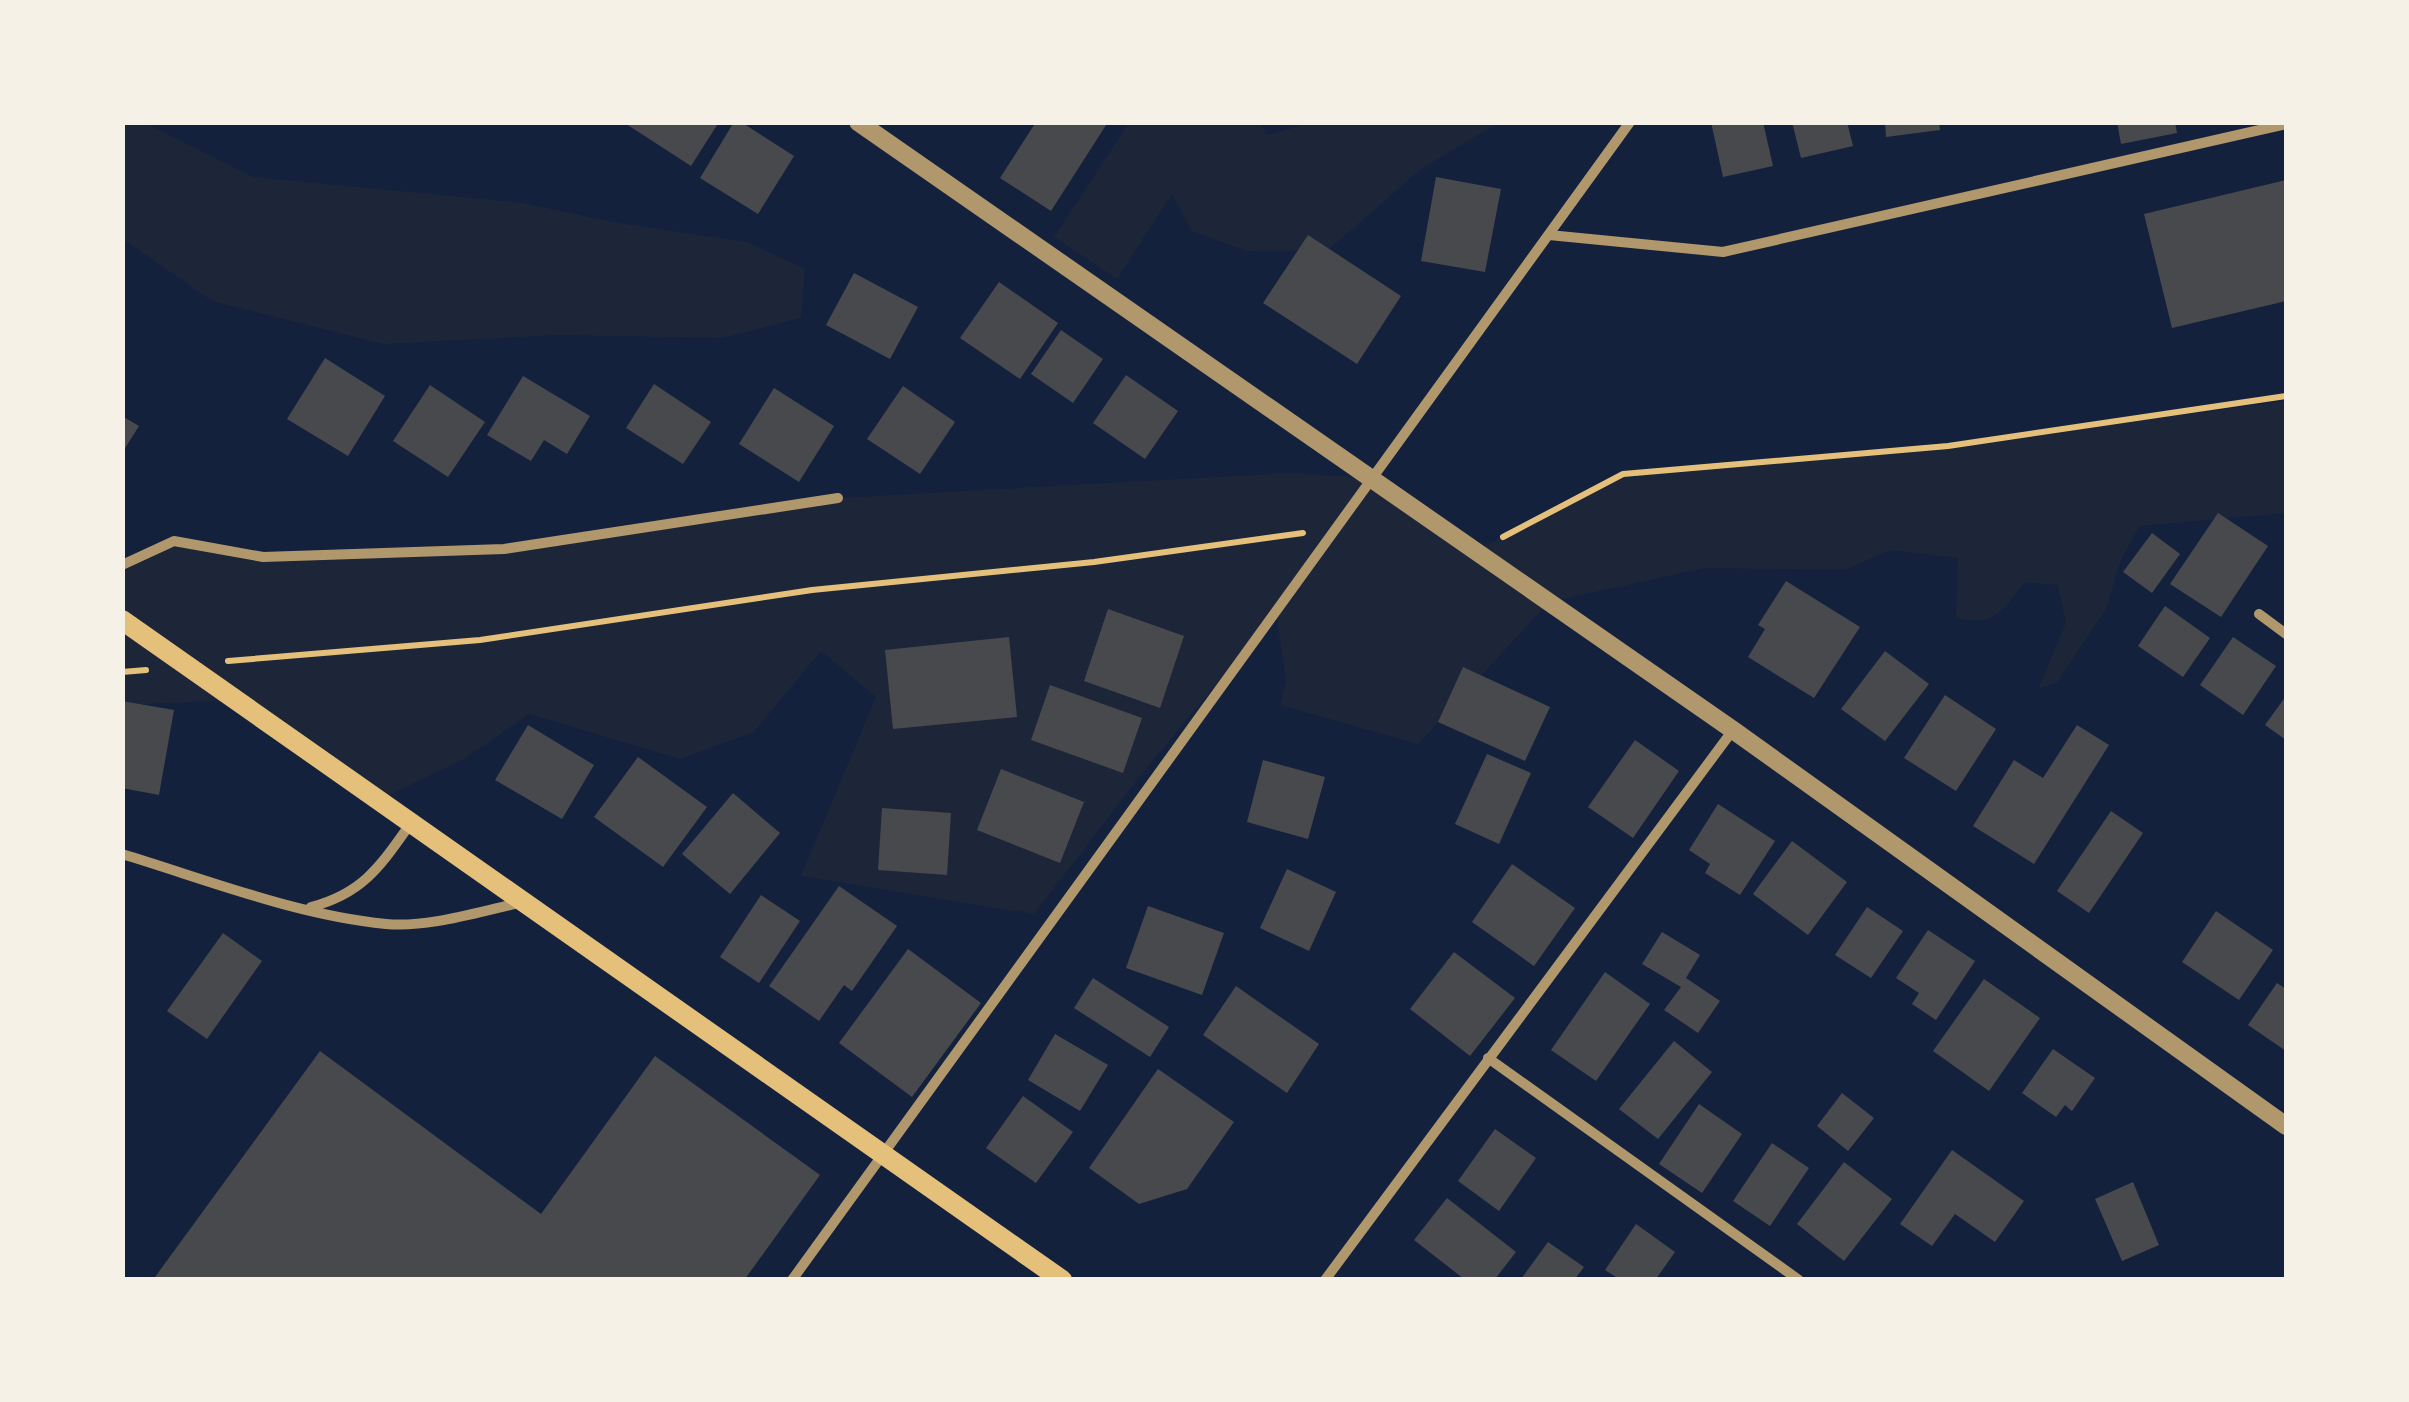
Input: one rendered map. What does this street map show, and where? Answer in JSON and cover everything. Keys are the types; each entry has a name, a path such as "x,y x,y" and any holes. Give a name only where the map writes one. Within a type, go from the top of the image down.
{"main road":[{"path":"122,620 1062,1280"}],"street":[{"path":"858,122 1732,730 2286,1126"},
{"path":"792,1280 1630,122"},
{"path":"1549,234 1723,252 2286,124"},
{"path":"122,565 174,541 263,557 504,549 838,498"},
{"path":"2258,614 2286,634"},
{"path":"1324,1280 1732,730"},
{"path":"305,908 332,902 355,890 375,872 412,823"},
{"path":"122,854 305,908 388,924 524,902"},
{"path":"1488,1058 1799,1280"}],"path":[{"path":"1475,551 1623,474 1948,446 2286,396"},
{"path":"186,664 480,640 812,590 1094,562 1337,528"}],"shaded area":[{"path":"123,123 145,123 253,177 523,203 618,223 747,242 805,269 801,318 723,338 558,335 383,344 212,301 123,239"},
{"path":"1129,123 1259,123 1268,135 1309,123 1498,123 1421,169 1328,250 1246,251 1192,231 1172,194 1117,279 1054,237"},
{"path":"2286,401 2286,513 2140,526 2121,559 2106,609 2057,682 2038,689 2066,623 2058,585 2025,582 1989,618 1956,618 1958,558 1890,550 1845,570 1704,568 1549,602 1418,744 1280,705 1286,680 1276,612 1141,775 1034,914 801,876 876,697 821,651 754,732 680,759 529,714 466,758 379,800 236,700 123,705 122,565 174,541 263,557 504,549 838,498 1288,473 1372,478 1476,551 1623,474 1948,446"}],"building":[{"path":"623,122 719,122 691,166"},
{"path":"734,122 741,122 794,156 758,214 700,178"},
{"path":"1036,122 1108,122 1051,211 1000,178"},
{"path":"1711,122 1763,122 1773,166 1723,177"},
{"path":"1792,122 1847,122 1853,146 1801,158"},
{"path":"1885,122 1939,122 1940,130 1886,137"},
{"path":"2117,122 2175,122 2177,133 2121,144"},
{"path":"1436,177 1501,189 1485,272 1421,261"},
{"path":"2286,180 2286,301 2172,328 2144,214"},
{"path":"1308,235 1401,296 1357,364 1263,303"},
{"path":"854,273 918,307 890,359 826,325"},
{"path":"999,282 1058,323 1020,379 960,338"},
{"path":"1061,330 1103,359 1073,403 1031,374"},
{"path":"325,358 385,396 348,456 287,419"},
{"path":"1126,375 1178,411 1145,459 1093,423"},
{"path":"523,376 590,416 567,454 544,440 531,461 487,435"},
{"path":"654,384 711,422 683,464 626,428"},
{"path":"430,385 485,422 448,477 393,441"},
{"path":"903,386 955,422 920,474 867,439"},
{"path":"774,388 834,426 799,482 739,444"},
{"path":"122,416 139,426 122,453"},
{"path":"2218,513 2268,546 2221,617 2170,584"},
{"path":"2152,533 2180,554 2152,593 2123,572"},
{"path":"1786,581 1860,627 1814,698 1748,657 1765,629 1758,625"},
{"path":"2165,606 2210,638 2183,677 2138,646"},
{"path":"1108,609 1184,636 1160,708 1084,681"},
{"path":"1009,637 1017,717 893,729 885,650"},
{"path":"2233,637 2276,666 2243,715 2200,685"},
{"path":"1885,651 1929,684 1885,741 1841,709"},
{"path":"1463,667 1550,707 1525,761 1438,722"},
{"path":"1050,685 1142,718 1123,773 1031,740"},
{"path":"1945,695 1996,729 1956,791 1904,758"},
{"path":"2286,696 2286,740 2265,725"},
{"path":"122,701 174,710 159,795 122,788"},
{"path":"528,725 594,765 562,819 495,780"},
{"path":"2077,725 2109,745 2034,864 1973,826 2014,760 2043,778"},
{"path":"1635,740 1679,771 1633,838 1588,807"},
{"path":"1487,754 1531,773 1499,844 1455,824"},
{"path":"638,757 707,807 663,867 594,817"},
{"path":"1263,760 1325,777 1308,839 1247,822"},
{"path":"1001,769 1084,802 1060,863 977,830"},
{"path":"733,793 780,833 730,894 682,854"},
{"path":"1718,804 1775,841 1740,895 1705,873 1710,864 1689,850"},
{"path":"882,808 951,813 947,875 878,870"},
{"path":"2111,811 2143,833 2089,913 2057,891"},
{"path":"1792,841 1847,882 1808,935 1753,894"},
{"path":"1512,864 1575,908 1534,966 1472,922"},
{"path":"1287,869 1336,892 1309,951 1260,928"},
{"path":"839,886 897,926 852,991 844,985 819,1021 769,986"},
{"path":"761,895 800,921 759,983 720,957"},
{"path":"1148,906 1224,933 1202,995 1126,968"},
{"path":"1867,907 1903,931 1871,978 1835,955"},
{"path":"2216,911 2273,950 2239,1000 2182,962"},
{"path":"1928,930 1975,961 1936,1020 1912,1004 1919,993 1896,978"},
{"path":"1662,932 1700,955 1686,978 1720,1001 1698,1033 1664,1010 1681,987 1642,964"},
{"path":"223,933 262,961 207,1039 167,1011"},
{"path":"908,949 981,1003 912,1097 839,1043"},
{"path":"1454,952 1515,998 1470,1056 1410,1009"},
{"path":"1605,972 1650,1004 1596,1081 1551,1050"},
{"path":"1093,978 1169,1027 1150,1057 1074,1008"},
{"path":"1984,979 2040,1018 1989,1091 1933,1051"},
{"path":"2277,983 2286,989 2286,1051 2248,1025"},
{"path":"1236,986 1319,1044 1287,1093 1203,1035"},
{"path":"1055,1034 1108,1065 1080,1111 1028,1080"},
{"path":"1674,1041 1712,1072 1658,1139 1619,1109"},
{"path":"2053,1049 2095,1078 2072,1111 2065,1105 2056,1117 2022,1093"},
{"path":"320,1051 541,1214 655,1056 820,1175 745,1279 155,1277"},
{"path":"1158,1069 1234,1122 1187,1189 1139,1204 1089,1168"},
{"path":"1842,1093 1874,1118 1848,1151 1817,1126"},
{"path":"1023,1096 1073,1132 1036,1183 986,1148"},
{"path":"1699,1104 1742,1134 1702,1193 1659,1164"},
{"path":"1495,1129 1536,1158 1499,1211 1458,1181"},
{"path":"1772,1143 1809,1168 1770,1226 1733,1201"},
{"path":"1952,1150 2024,1201 1995,1242 1955,1214 1932,1246 1900,1224"},
{"path":"1844,1162 1892,1199 1844,1261 1797,1224"},
{"path":"2133,1182 2159,1245 2122,1261 2095,1199"},
{"path":"1447,1198 1516,1252 1495,1279 1464,1279 1414,1240"},
{"path":"1636,1224 1675,1252 1656,1279 1619,1279 1605,1270"},
{"path":"1548,1242 1584,1267 1575,1279 1521,1279"}]}
